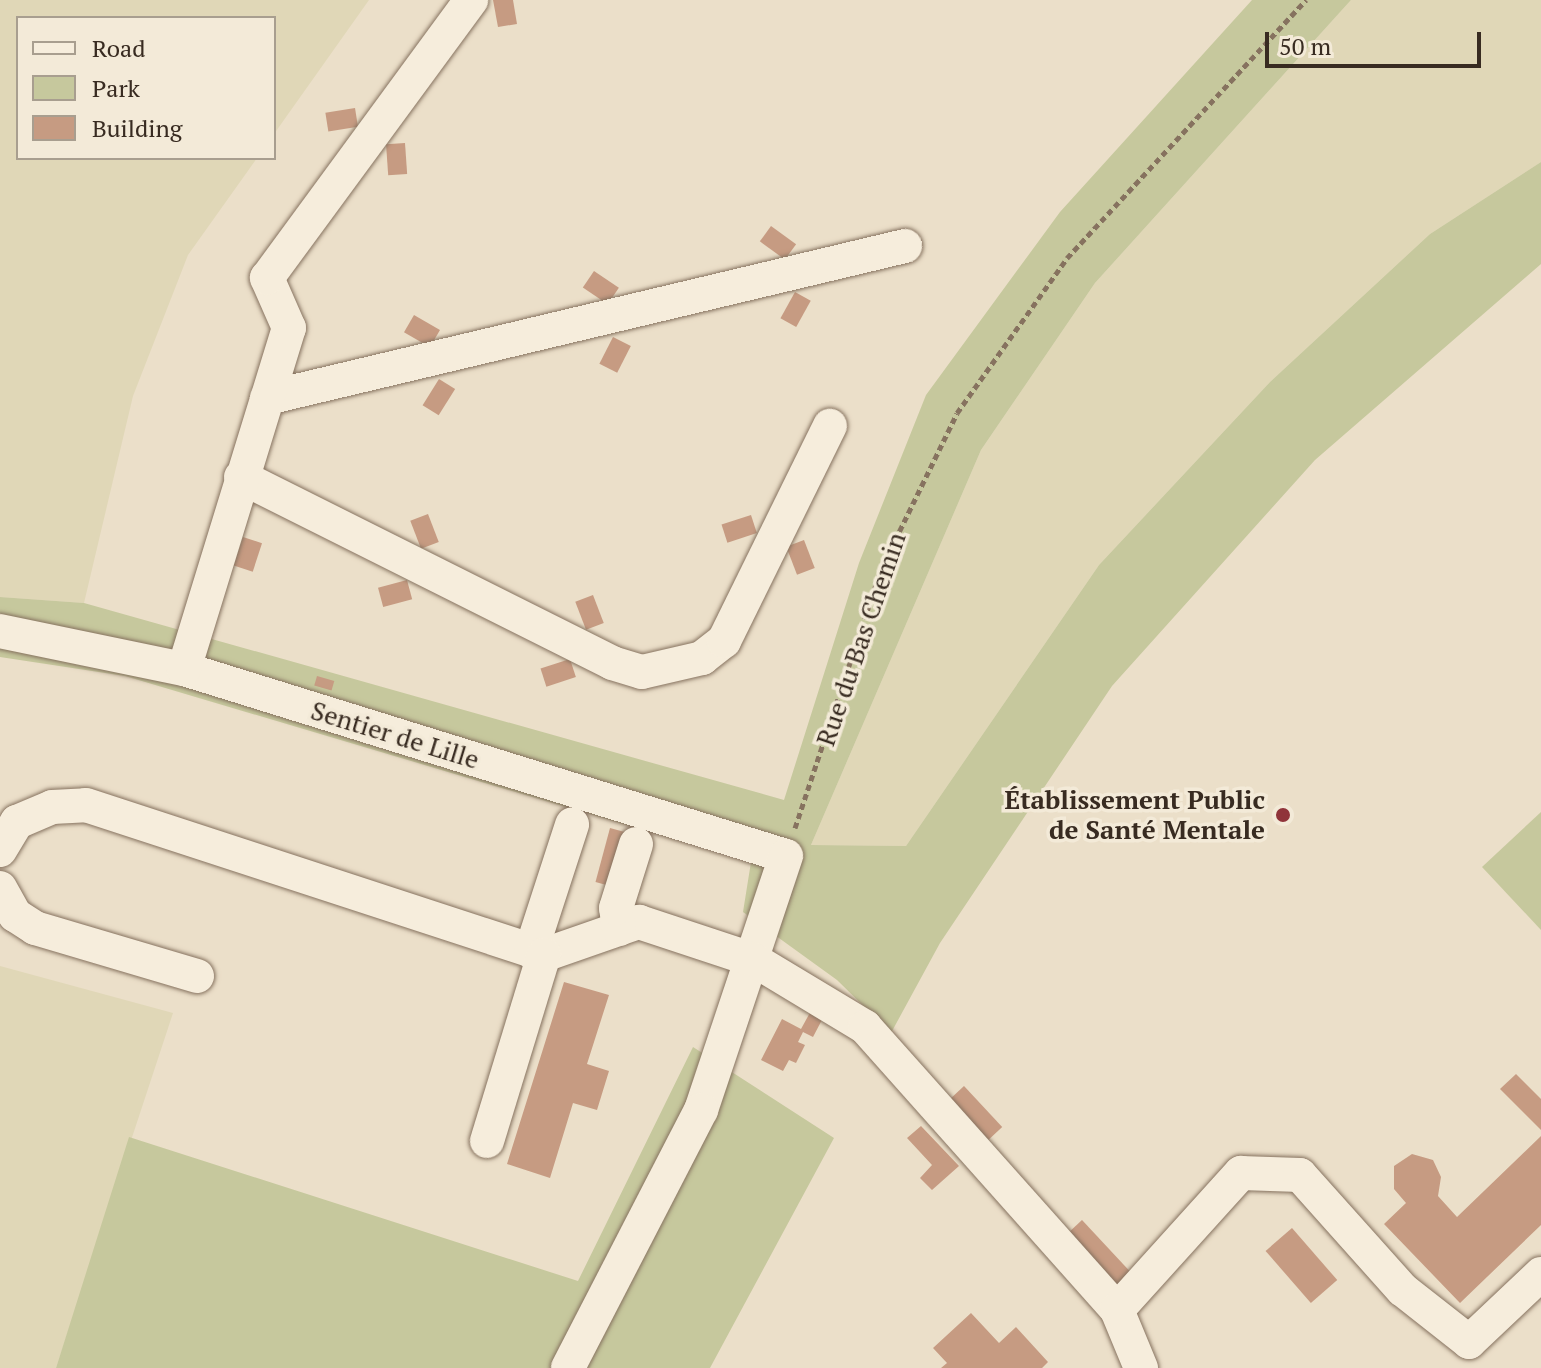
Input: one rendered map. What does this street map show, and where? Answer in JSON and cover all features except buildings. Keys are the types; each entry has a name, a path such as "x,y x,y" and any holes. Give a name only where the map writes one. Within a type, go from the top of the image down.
{"street":[{"path":"184,669 289,328 267,278 471,0"},
{"path":"267,398 905,246"},
{"path":"241,477 612,663 642,672 702,658 724,641 830,426"},
{"name":"Sentier de Lille","path":"0,631 184,669 786,856"},
{"path":"0,850 17,822 52,807 86,805 538,953 639,922 754,960 865,1027 1117,1310 1141,1368"},
{"path":"487,1141 572,825"},
{"path":"619,929 616,908 636,844"},
{"path":"568,1368 701,1110 754,960 786,856"},
{"path":"0,888 15,915 35,928 197,976"},
{"path":"1117,1310 1241,1173 1300,1175 1403,1290 1469,1342 1541,1274"}],"path":[{"name":"Rue du Bas Chemin","path":"786,856 877,580 957,413 1067,258 1306,0"}],"shaded area":[{"path":"0,0 369,0 276,131 276,16 16,16 16,160 256,160 188,255 133,396 84,603 0,597"},
{"path":"1351,0 1541,0 1541,162 1430,234 1270,382 1099,565 906,846 811,845 981,450 1095,283"},
{"path":"0,966 173,1013 56,1368 0,1368"}],"green space":[{"path":"1252,0 1351,0 1095,283 981,450 811,845 906,846 1099,565 1270,382 1430,234 1541,162 1541,264 1315,460 1112,686 940,943 891,1033 837,980 743,912 751,862 125,676 0,657 0,597 84,603 784,800 859,563 926,395 1060,212"},
{"path":"1541,812 1541,930 1482,867"},
{"path":"693,1047 834,1138 710,1368 56,1368 129,1137 578,1281"}],"place":[{"name":"Établissement Public de Santé Mentale","path":"1283,815"}]}
